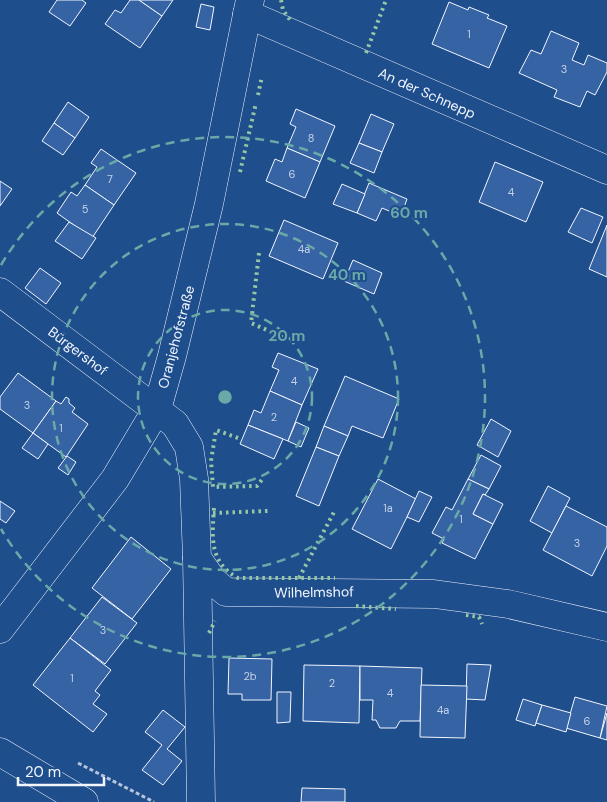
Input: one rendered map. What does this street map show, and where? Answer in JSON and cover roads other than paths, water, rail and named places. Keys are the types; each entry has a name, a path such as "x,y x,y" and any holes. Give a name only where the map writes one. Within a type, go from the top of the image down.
{"street":[{"name":"An der Schnepp","path":"248,7 607,170"},
{"name":"Oranjehofstraße","path":"0,629 115,479 157,409 207,213 248,7"},
{"name":"Bürgershof","path":"0,292 157,409"},
{"path":"157,409 175,424 189,447 194,479 201,802"},
{"name":"Wilhelmshof","path":"197,558 212,581 226,592 434,594 508,604 607,627"},
{"path":"0,752 84,802"}]}
